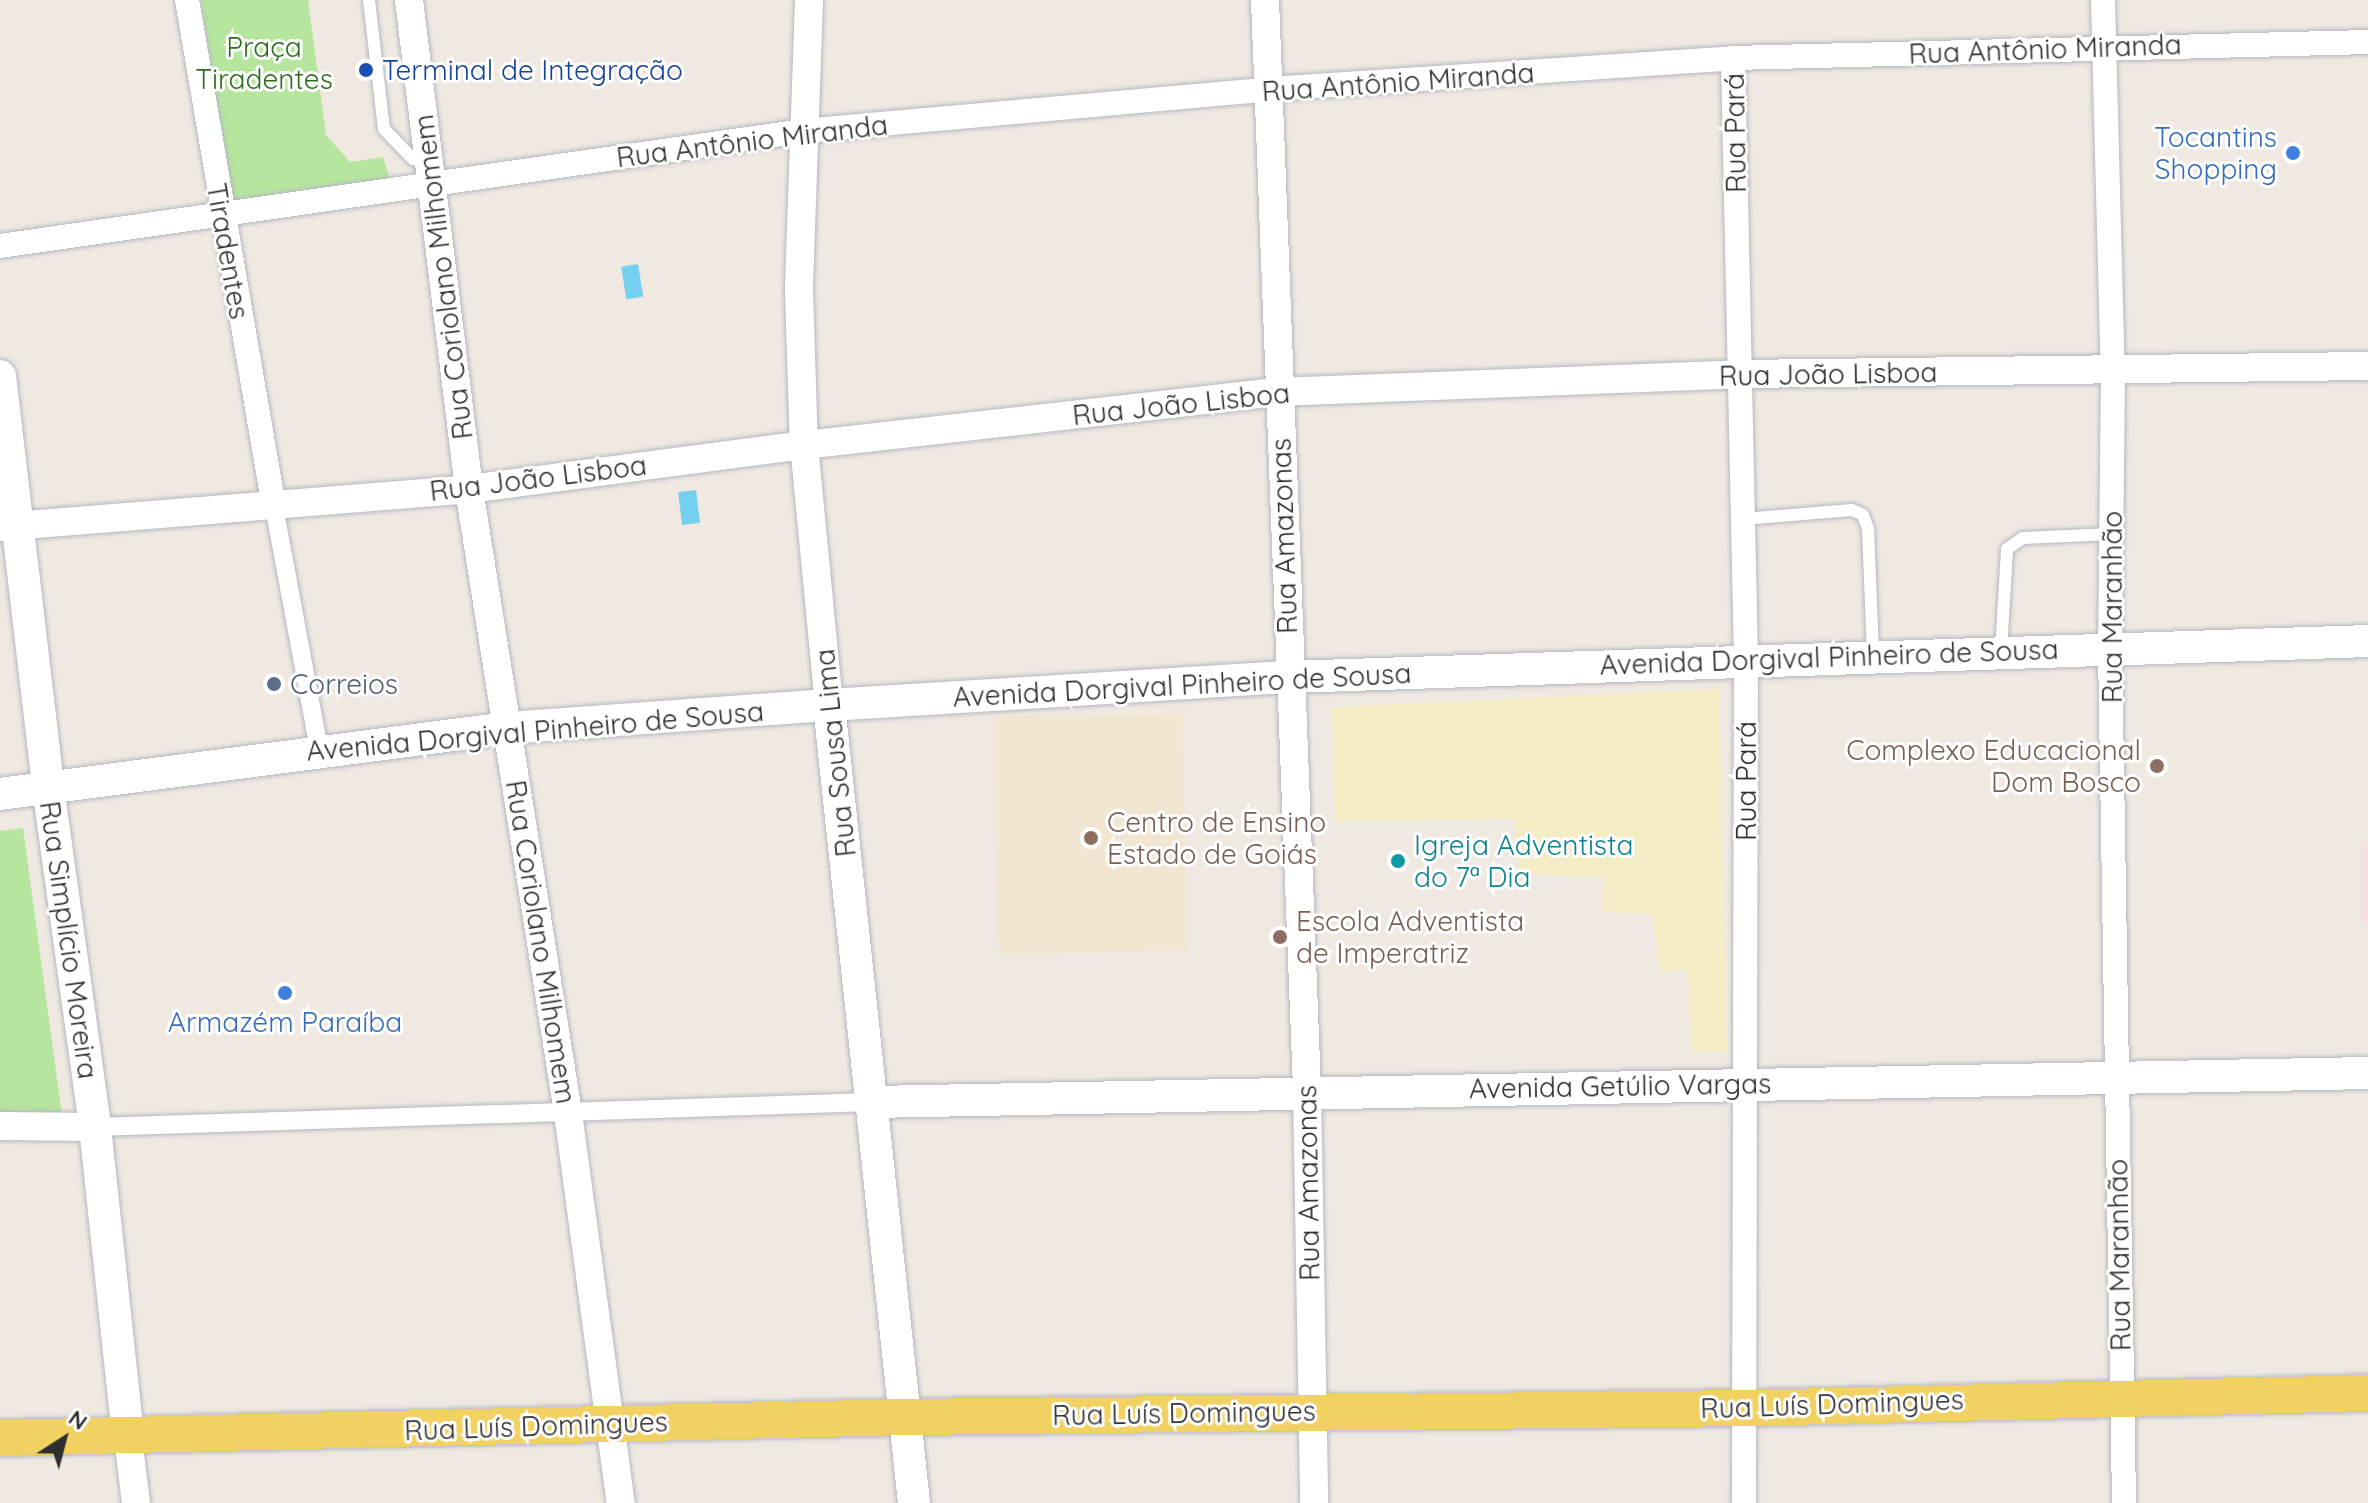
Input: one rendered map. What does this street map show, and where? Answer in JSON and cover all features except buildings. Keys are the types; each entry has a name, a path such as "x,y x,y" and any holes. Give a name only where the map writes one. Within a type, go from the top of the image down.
{"main road":[{"name":"Rua Simplício Moreira","path":"0,376 8,526 95,1127 128,1438"},
{"name":"Avenida Dorgival Pinheiro de Sousa","path":"0,794 319,750 507,728 829,705 1290,677 1746,659 2368,641"},
{"name":"Rua Sousa Lima","path":"829,705 914,1503"},
{"name":"Avenida Getúlio Vargas","path":"872,1102 1307,1090 2116,1080 2368,1073"},
{"name":"Rua Luís Domingues","path":"0,1438 128,1438 904,1417 1746,1408 2122,1395 2368,1393"}],"street":[{"name":"Tiradentes","path":"187,0 273,501"},
{"name":"Rua Coriolano Milhomem","path":"409,0 469,489 568,1113 621,1503"},
{"name":"Rua Sousa Lima","path":"809,0 799,290 804,445 829,705"},
{"name":"Rua Amazonas","path":"1265,0 1271,89 1278,392 1307,1090 1314,1503"},
{"name":"Rua Maranhão","path":"2103,0 2113,371 2110,648 2124,1503"},
{"name":"Rua Antônio Miranda","path":"0,246 222,218 431,175 803,131 1271,89 1733,58 2103,46 2368,42"},
{"name":"Rua Pará","path":"1733,58 1746,659 1744,1503"},
{"name":"Rua João Lisboa","path":"8,526 273,501 469,489 804,445 1278,392 1740,374 2368,366"},
{"path":"273,501 319,750"},
{"path":"0,1126 95,1127 872,1102"},
{"name":"Rua Simplício Moreira","path":"128,1438 136,1503"}],"lane":[{"path":"369,0 384,129 431,175"},
{"path":"1743,519 1852,510 1863,515 1873,655"},
{"path":"2001,651 2007,549 2023,538 2112,534"}],"shaded area":[{"name":"Centro de Ensino Estado de Goiás","path":"1183,713 1187,951 997,954 993,716"},
{"path":"2361,842 2368,842 2368,926 2361,926"}],"green space":[{"name":"Praça Tiradentes","path":"201,0 308,0 326,135 350,162 383,157 394,192 233,207"},
{"path":"23,828 63,1123 0,1122 0,831"}],"sand":[{"path":"1719,689 1727,1052 1692,1052 1688,971 1660,971 1652,914 1601,911 1605,878 1519,873 1515,818 1335,822 1332,707"}],"water":[{"path":"638,264 643,297 626,299 621,267"},
{"path":"696,490 700,523 682,525 678,492"}],"place":[{"name":"Terminal de Integração","path":"366,70"},
{"name":"Tocantins Shopping","path":"2293,153"},
{"name":"Correios","path":"274,684"},
{"name":"Complexo Educacional Dom Bosco","path":"2157,766"},
{"name":"Centro de Ensino Estado de Goiás","path":"1091,838"},
{"name":"Igreja Adventista do 7ª Dia","path":"1398,861"},
{"name":"Escola Adventista de Imperatriz","path":"1280,937"},
{"name":"Armazém Paraíba","path":"285,993"}]}
